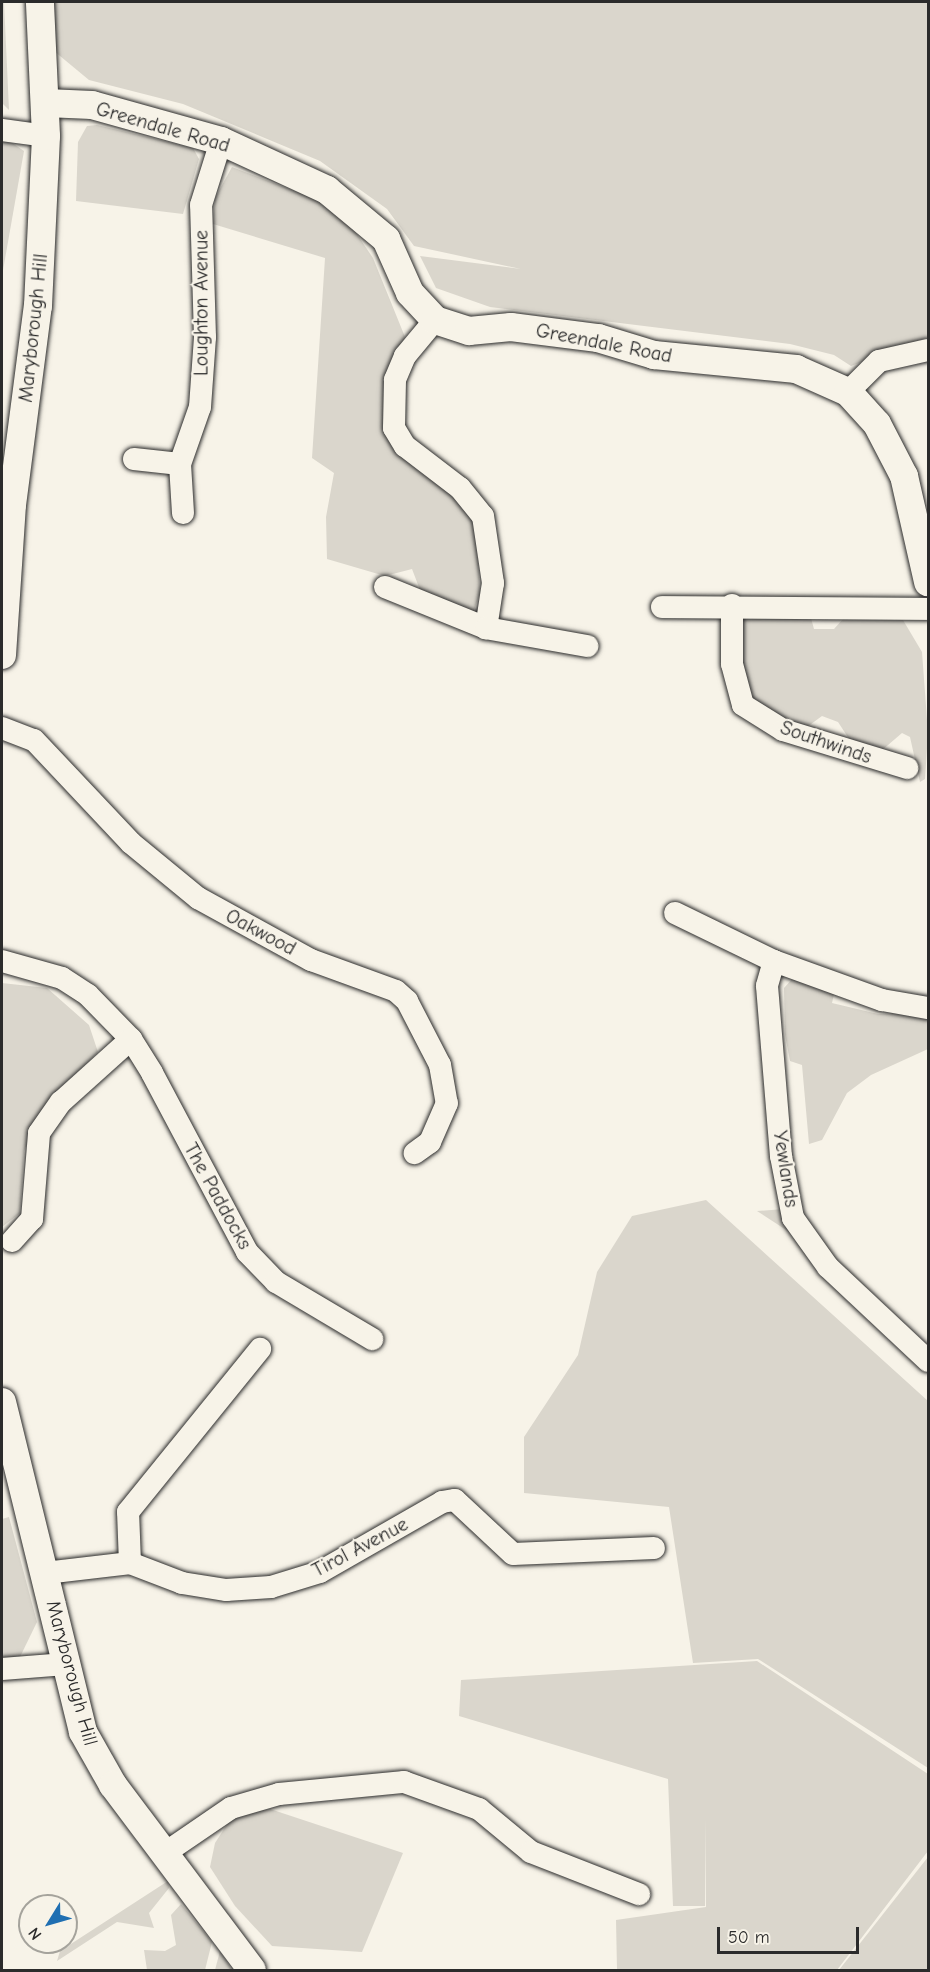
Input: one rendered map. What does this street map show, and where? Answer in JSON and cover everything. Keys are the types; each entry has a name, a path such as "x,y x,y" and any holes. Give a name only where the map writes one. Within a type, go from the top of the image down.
{"street":[{"name":"Maryborough Hill","path":"2,655 12,505 38,306 46,136 40,2"},
{"name":"Greendale Road","path":"46,102 92,105 221,141 327,190 364,217 386,239 410,293 435,320 469,331 511,327 598,338 654,355 796,369 848,392 877,423 904,476 928,582"},
{"path":"2,130 46,136"},
{"name":"Loughton Avenue","path":"183,513 180,464 200,407 205,337 201,205 221,141"},
{"path":"435,320 405,356 395,380 394,428 405,446 460,488 483,516 493,583 486,628"},
{"path":"848,392 879,361 928,350"},
{"path":"134,459 180,464"},
{"path":"385,587 486,628 587,646"},
{"path":"662,607 732,605 928,609"},
{"name":"Southwinds","path":"732,605 732,664 743,705 783,730 907,768"},
{"name":"Oakwood","path":"2,728 34,740 131,843 198,898 311,960 396,991 407,1001 440,1065 447,1103 430,1142 415,1153"},
{"path":"675,913 774,961 882,1000 928,1008"},
{"name":"The Paddocks","path":"2,961 62,978 88,994 131,1039 247,1252 276,1282 372,1339"},
{"name":"Yewlands","path":"774,961 766,986 781,1156 793,1218 828,1267 928,1361"},
{"path":"12,1241 32,1219 39,1133 61,1102 131,1039"},
{"path":"130,1563 129,1512 260,1349"},
{"name":"Maryborough Hill","path":"2,1402 10,1479 45,1573 66,1664 94,1756 252,1971"},
{"name":"Tirol Avenue","path":"45,1573 130,1563 182,1583 226,1590 271,1587 320,1572 442,1502 455,1500 513,1554 654,1548"},
{"path":"2,1669 66,1664"},
{"path":"165,1853 231,1808 279,1794 404,1782 479,1809 531,1852 639,1894"}],"shaded area":[{"path":"2,2 4,2 9,110 2,103"},
{"path":"50,2 928,2 928,337 851,366 834,355 790,344 490,307 436,288 420,256 521,269 414,246 387,209 320,161 183,104 89,80 54,51"},
{"path":"97,125 193,148 199,159 183,214 76,201 78,142 87,126"},
{"path":"2,136 24,151 2,276"},
{"path":"232,167 313,198 352,227 373,258 405,337 385,384 386,422 475,518 480,593 473,613 420,590 412,569 385,576 327,559 326,517 334,473 312,458 325,258 213,224 215,198"},
{"path":"749,615 811,618 814,629 834,629 843,619 903,620 922,652 928,733 925,779 920,782 910,737 902,733 881,751 853,745 838,722 822,716 807,727 788,723 748,698 737,644 740,620"},
{"path":"794,977 834,994 832,1003 878,1014 928,1012 928,1049 871,1075 847,1093 822,1140 809,1144 802,1065 790,1061 785,1035 784,988"},
{"path":"2,983 47,988 89,1025 98,1052 42,1109 24,1151 20,1213 2,1227"},
{"path":"706,1200 928,1401 928,1768 758,1659 693,1663 669,1507 524,1493 524,1437 578,1355 597,1272 632,1216"},
{"path":"784,1209 803,1241 757,1211"},
{"path":"9,1517 37,1622 20,1657 2,1657 2,1519"},
{"path":"757,1661 928,1774 928,1851 837,1970 617,1970 616,1920 706,1907 705,1819 705,1906 673,1906 668,1779 459,1716 461,1680"},
{"path":"270,1809 403,1853 362,1952 272,1946 235,1906 210,1867 215,1843 233,1815"},
{"path":"928,1857 928,1970 839,1970"},
{"path":"168,1881 169,1888 149,1913 154,1928 117,1922 78,1947 78,1939"},
{"path":"181,1904 212,1942 205,1970 147,1970 144,1950 165,1951 176,1945 171,1915"},
{"path":"220,1951 232,1970 215,1970"},
{"path":"59,1954 68,1954 57,1961"}]}
